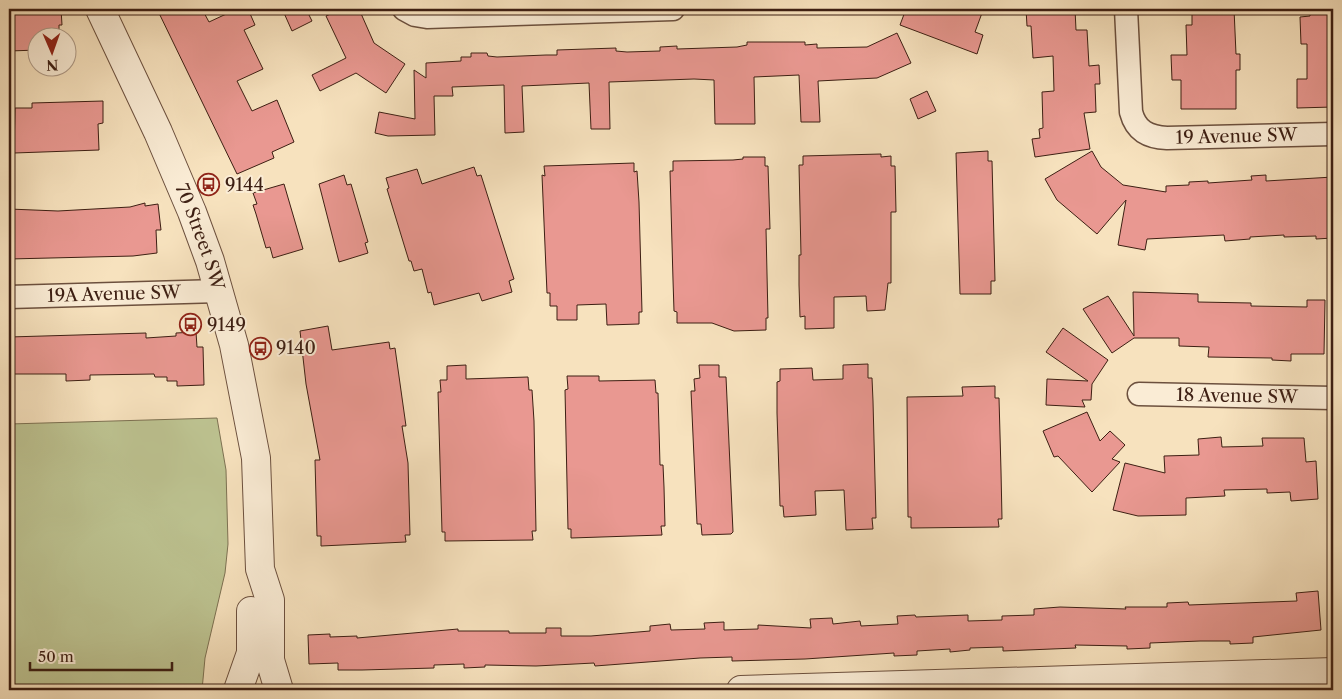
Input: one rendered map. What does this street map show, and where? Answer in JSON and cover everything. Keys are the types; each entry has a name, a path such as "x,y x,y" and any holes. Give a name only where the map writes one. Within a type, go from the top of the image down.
{"street":[{"name":"70 Street SW","path":"100,9 176,172 219,291 234,345 251,424 258,488 260,569 270,600 270,660 279,690"},
{"path":"406,10 427,17 673,9"},
{"name":"19 Avenue SW","path":"1126,9 1130,104 1133,119 1141,130 1148,135 1167,138 1333,134"},
{"name":"19A Avenue SW","path":"9,297 219,291"},
{"name":"18 Avenue SW","path":"1139,394 1333,398"},
{"name":"70 Street SW","path":"240,690 251,653 251,598 260,569"},
{"path":"741,690 1066,686 1333,672"},
{"path":"240,690 260,685 279,690"}],"green space":[{"path":"217,418 226,470 228,544 225,573 205,658 202,690 9,690 9,424"}],"building":[{"path":"9,9 61,9 62,25 59,25 59,28 28,28 28,50 9,51"},
{"path":"157,9 202,9 209,22 237,9 248,9 255,25 244,30 263,69 237,81 252,111 277,100 294,142 272,152 274,158 237,174"},
{"path":"294,9 306,9 312,21 292,31 284,13"},
{"path":"341,9 359,9 374,43 405,64 386,93 356,73 320,91 312,75 346,58 326,16"},
{"path":"906,9 970,9 982,13 975,32 983,35 977,54 900,25"},
{"path":"1026,9 1075,9 1076,30 1087,30 1089,66 1099,65 1100,84 1095,84 1096,112 1084,113 1090,149 1035,157 1032,139 1040,138 1039,129 1043,128 1042,92 1054,91 1053,56 1033,58 1031,26 1027,26"},
{"path":"1192,9 1234,9 1236,54 1240,54 1240,70 1236,70 1236,109 1181,109 1181,80 1172,80 1171,55 1187,55 1186,25 1192,25"},
{"path":"1310,9 1333,9 1333,107 1297,108 1297,79 1307,79 1307,44 1301,44 1300,17 1310,16"},
{"path":"897,33 911,63 877,78 818,81 820,122 801,122 799,75 754,77 755,124 715,124 714,80 694,79 609,82 610,129 591,129 589,83 522,86 524,132 505,133 504,85 452,87 453,96 434,96 435,135 388,136 375,133 379,112 415,119 414,70 426,78 426,63 461,61 461,57 471,57 471,53 487,53 488,56 497,57 557,55 557,50 616,48 616,51 627,52 660,51 660,47 677,46 677,49 737,47 747,45 747,42 805,42 805,45 817,44 817,48 867,47"},
{"path":"927,91 936,111 918,119 910,99"},
{"path":"103,101 103,123 98,124 99,150 14,153 15,108 32,108 32,103"},
{"path":"988,151 988,161 992,161 995,281 991,281 991,294 960,294 956,153"},
{"path":"1092,151 1101,167 1123,185 1166,192 1166,186 1189,185 1189,182 1208,181 1208,183 1252,180 1251,176 1266,175 1266,181 1333,177 1333,238 1316,239 1316,236 1284,237 1284,235 1225,241 1224,235 1147,239 1145,250 1118,245 1126,200 1097,234 1057,200 1045,179"},
{"path":"881,154 881,157 891,156 891,166 895,166 896,212 891,212 891,283 888,283 885,310 867,311 866,296 834,297 834,328 805,329 805,316 800,317 799,165 803,165 803,156"},
{"path":"743,157 765,157 765,166 768,166 770,229 766,229 768,318 766,318 766,330 734,331 712,323 677,323 677,312 674,311 670,171 673,171 673,161 733,160 743,159"},
{"path":"634,163 634,172 637,171 639,202 642,312 639,312 639,324 607,325 606,304 577,305 577,320 557,320 557,306 550,306 550,293 547,293 542,175 545,176 544,166"},
{"path":"474,167 477,176 481,175 514,279 509,281 512,292 482,301 479,293 434,305 431,292 428,293 422,269 414,271 411,261 409,261 387,189 389,188 386,178 417,169 422,184"},
{"path":"344,175 347,185 351,184 368,242 365,243 368,253 339,262 319,184"},
{"path":"284,184 303,249 273,258 270,247 266,248 253,205 257,204 253,193"},
{"path":"145,203 145,206 158,204 161,230 156,230 157,253 133,256 9,259 9,209 58,211 130,207"},
{"path":"1133,292 1198,294 1198,302 1251,303 1251,306 1307,307 1307,300 1325,300 1324,354 1291,354 1291,361 1272,360 1272,358 1208,357 1209,347 1179,346 1179,338 1134,338 1112,353 1083,309 1108,296 1134,336"},
{"path":"328,326 332,350 389,342 390,349 395,348 406,426 402,426 408,463 410,535 405,535 406,542 321,546 321,536 317,536 315,460 320,460 306,384 300,331"},
{"path":"1063,328 1108,360 1092,384 1091,400 1082,400 1085,407 1046,405 1047,379 1088,381 1046,352"},
{"path":"196,332 197,347 203,347 204,385 177,386 177,381 167,381 167,377 155,377 154,374 90,375 90,380 66,381 66,374 9,374 9,337 146,333 146,338 176,336 176,333"},
{"path":"868,364 868,378 872,378 873,401 876,518 872,518 873,529 846,530 844,490 815,491 816,515 784,517 783,506 780,506 777,413 777,382 780,381 780,369 812,368 813,380 843,379 843,365"},
{"path":"466,365 466,379 528,377 529,390 532,390 534,421 536,531 532,531 533,540 445,541 445,532 442,532 438,392 441,392 440,380 447,380 447,366"},
{"path":"699,365 719,365 719,377 726,377 733,532 731,534 702,535 701,524 697,524 691,391 695,391 694,379 700,378"},
{"path":"567,376 599,376 599,381 655,380 656,393 658,393 660,465 663,465 664,487 665,526 661,526 662,535 571,538 571,529 568,529 565,390 568,389"},
{"path":"995,386 995,398 999,398 1002,519 998,519 999,527 911,528 911,517 908,517 907,397 963,396 962,387"},
{"path":"1087,412 1100,441 1110,431 1125,445 1112,459 1120,462 1092,492 1058,456 1054,457 1043,431"},
{"path":"1221,437 1222,447 1263,446 1262,438 1304,438 1306,462 1316,461 1318,499 1291,501 1290,492 1267,493 1267,489 1224,490 1225,496 1186,498 1186,515 1138,516 1113,510 1125,463 1165,473 1164,456 1199,455 1198,439"},
{"path":"1318,591 1321,630 1253,637 1253,643 1230,644 1230,641 1200,641 1150,643 1150,648 1127,649 1127,646 1075,645 1076,648 1003,651 1003,647 970,648 970,650 950,652 950,649 917,651 917,655 894,656 894,653 805,659 732,661 732,657 700,658 595,666 594,663 536,666 485,665 485,667 464,668 464,664 434,665 434,668 338,670 338,663 309,664 308,635 330,634 330,637 357,636 357,638 458,629 458,631 546,633 546,628 561,628 561,636 591,636 650,631 650,626 670,624 671,630 705,629 704,623 724,622 724,630 758,629 758,625 811,628 810,619 832,618 833,624 860,621 861,626 898,624 897,616 915,615 916,617 968,615 968,621 1002,620 1002,616 1034,615 1034,609 1060,607 1126,609 1125,607 1167,607 1167,603 1188,602 1189,605 1297,601 1296,593"}],"place":[{"name":"9144","path":"209,185"},
{"name":"9149","path":"191,325"},
{"name":"9140","path":"260,348"}]}
